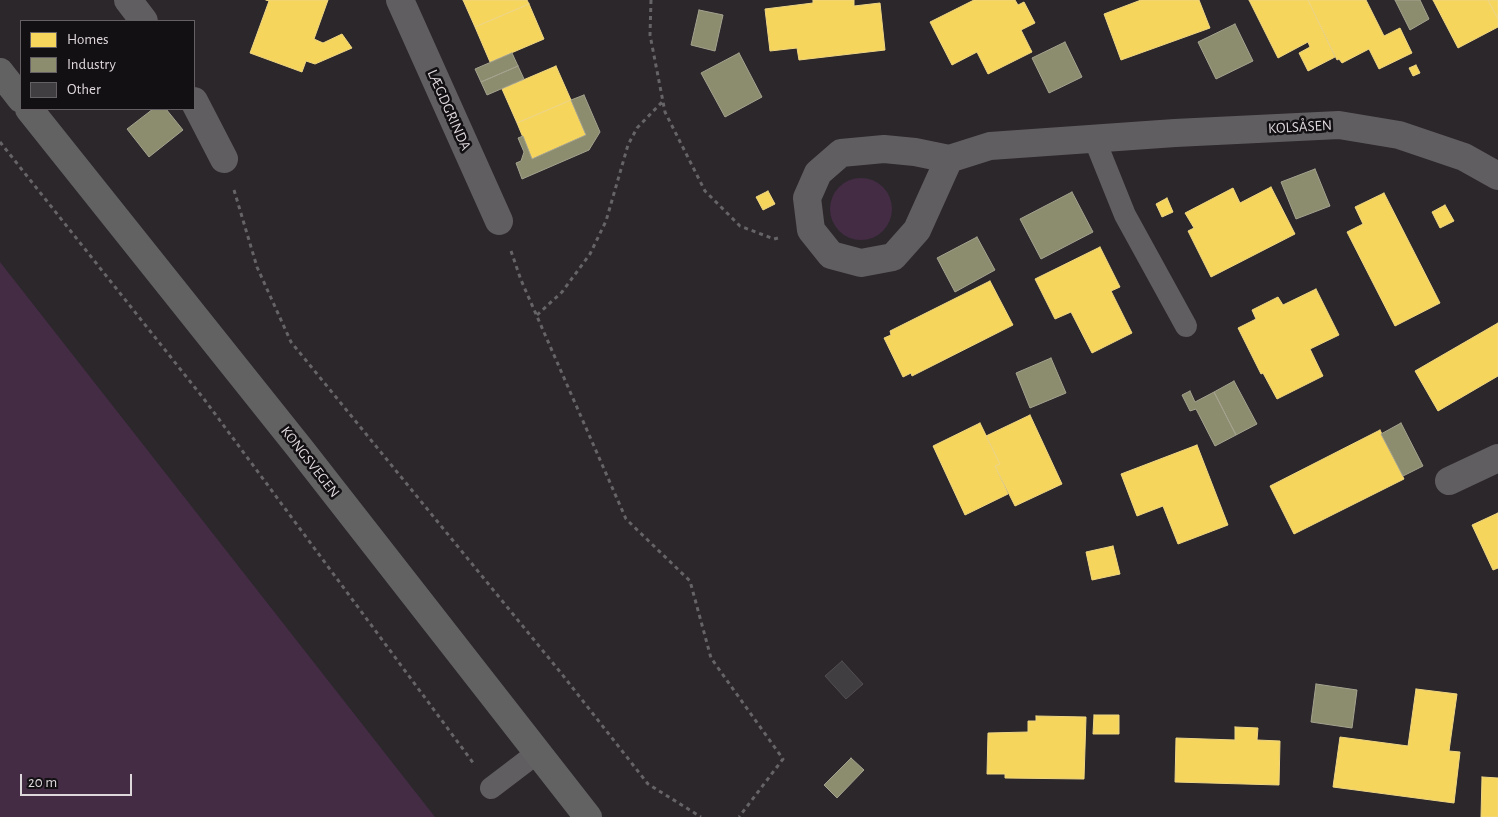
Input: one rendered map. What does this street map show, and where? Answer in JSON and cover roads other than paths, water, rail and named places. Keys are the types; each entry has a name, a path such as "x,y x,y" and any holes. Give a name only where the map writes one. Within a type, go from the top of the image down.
{"main road":[{"path":"0,72 20,98"},
{"name":"KONGSVEGEN","path":"30,110 302,451 588,817"}],"street":[{"path":"128,0 143,20"},
{"name":"LÆGDGRINDA","path":"400,0 499,220"},
{"path":"195,103 224,159"},
{"name":"KOLSÅSEN","path":"949,159 916,230 893,257 861,263 831,255 811,230 807,198 818,173 841,153 884,149 915,152 949,159 990,146 1094,138 1339,125 1399,135 1464,157 1498,176"},
{"path":"1449,481 1498,458"}],"lane":[{"path":"1094,138 1125,215 1186,326"},
{"path":"492,788 537,753"}]}
